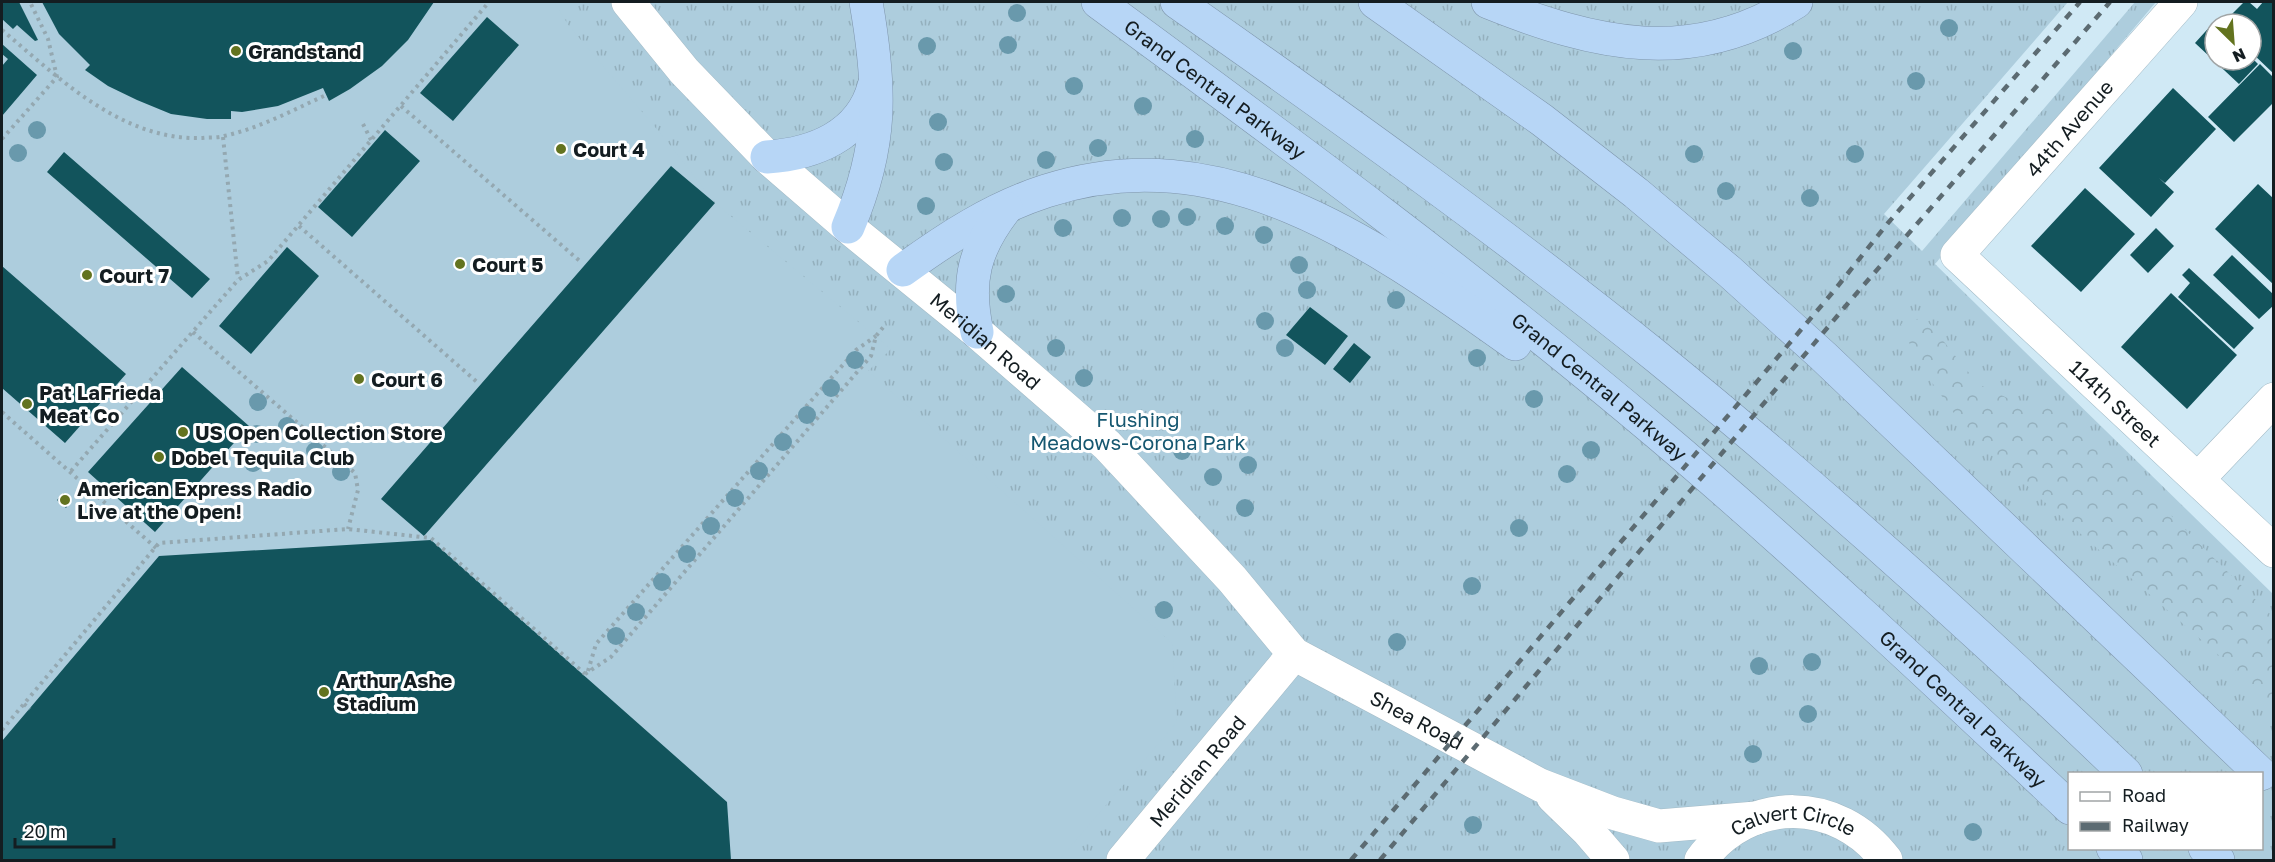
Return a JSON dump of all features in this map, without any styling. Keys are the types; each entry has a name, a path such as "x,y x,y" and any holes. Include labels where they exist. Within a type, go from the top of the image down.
{"highway":[{"path":"848,227 864,191 872,153 877,107 876,79 866,2"},
{"name":"Grand Central Parkway","path":"1098,2 1307,155 1602,387 1845,597 2068,806"},
{"path":"1177,2 1376,143 1655,356 1915,578 2124,772"},
{"path":"1375,2 1542,120 1636,193 1730,272 1823,356 2259,772"},
{"path":"1488,2 1591,36 1648,44 1710,38 1741,30 1771,17 1796,2"},
{"path":"767,157 810,151 835,138 859,118 872,95 876,79"},
{"path":"903,270 939,244 1007,206 1045,191 1088,180 1126,175 1166,175 1200,179 1237,188 1274,200 1371,246 1413,272 1731,497"},
{"path":"977,332 972,290 974,267 981,246 992,225 1007,206"},
{"path":"2114,850 2126,861"},
{"path":"2206,850 2217,861"}],"street":[{"name":"Meridian Road","path":"628,2 684,71 767,157 848,227 977,332 1107,445 1232,579 1294,654 1123,861"},
{"name":"44th Avenue","path":"1957,255 2181,2"},
{"name":"114th Street","path":"1957,255 2274,551"},
{"path":"2198,479 2274,399"},
{"name":"Shea Road","path":"1294,654 1540,785 1613,813 1659,826 1756,818"},
{"name":"Shea Road","path":"1540,785 1588,831 1613,861"},
{"name":"Calvert Circle","path":"1701,861 1724,835 1756,818 1790,812 1818,814 1843,822 1861,833 1876,847 1886,861"}],"path":[{"path":"30,2 48,39 57,77"},
{"path":"71,471 238,280 268,261 489,2"},
{"path":"2,30 57,77 106,112 144,129 180,138 223,137 276,118 326,95"},
{"path":"2,139 57,77"},
{"path":"401,106 582,263"},
{"path":"363,124 371,140"},
{"path":"223,137 238,280"},
{"path":"298,226 477,382"},
{"path":"586,673 596,644 856,350 876,336 885,325"},
{"path":"193,332 355,473 358,490 348,529"},
{"path":"586,673 611,657 871,356 876,336"},
{"path":"2,412 156,548"},
{"path":"2,730 159,543 348,529 431,538 586,673"},
{"path":"24,704 30,709"}],"green space":[{"name":"Flushing Meadows-Corona Park","path":"2,2 2068,2 1884,214 1922,251 2135,2 2156,2 1935,264 2273,594 2273,860 2,860"},
{"path":"2,2 554,2 569,26 666,140 715,203 891,349 868,371 1172,643 1177,722 1059,860 2,860"},
{"path":"1924,317 1978,384 2022,405 2048,402 2065,410 2273,617 2273,703 2040,498 1956,416 1918,363 1901,324"}],"building":[{"path":"2,2 19,2 38,40 35,41 17,25 13,29 2,19"},
{"name":"Grandstand","path":"42,2 434,2 408,40 382,66 329,101 323,88 278,106 242,112 231,111 231,119 207,119 171,114 108,86 85,70 90,65 59,34"},
{"path":"2244,2 2249,2 2257,9 2263,2 2274,2 2274,74 2263,63 2263,12 2234,12"},
{"path":"487,17 519,45 453,121 420,93"},
{"path":"2203,34 2203,50 2195,43"},
{"path":"2,44 37,75 2,116 2,66 8,59 2,54"},
{"path":"2263,67 2274,78 2274,102 2234,142 2208,117 2252,72 2263,72"},
{"path":"2226,72 2250,72 2239,84"},
{"path":"2173,88 2216,129 2165,183 2159,178 2174,192 2151,217 2099,168"},
{"path":"385,130 420,161 352,237 318,207"},
{"path":"64,152 210,279 192,298 47,172"},
{"path":"671,166 715,203 424,536 381,499"},
{"path":"2258,184 2274,199 2274,285 2215,229"},
{"path":"2085,188 2135,234 2081,292 2031,246"},
{"path":"2156,228 2174,246 2148,273 2130,255"},
{"path":"287,247 319,276 251,354 219,326"},
{"path":"2232,255 2274,295 2274,305 2259,319 2213,275"},
{"path":"2,266 126,374 65,443 2,388"},
{"path":"2189,268 2254,328 2234,349 2178,297 2190,283 2182,275"},
{"path":"2171,293 2237,355 2187,409 2121,347"},
{"path":"1310,307 1348,336 1325,365 1286,335"},
{"path":"1354,343 1371,357 1350,383 1333,369"},
{"path":"182,367 249,426 155,532 88,472"},
{"name":"American Express Radio Live at the Open!","path":"64,493 72,500 66,508 57,500"},
{"name":"Arthur Ashe Stadium","path":"431,540 727,802 731,860 2,860 2,741 159,556"}],"railway":[{"path":"1351,860 1833,292 1888,223 2080,2"},
{"path":"1380,860 1849,302 2110,2"}],"place":[{"name":"Grandstand","path":"236,51"},
{"name":"Court 4","path":"561,149"},
{"name":"Court 5","path":"460,264"},
{"name":"Court 7","path":"87,275"},
{"name":"Court 6","path":"359,379"},
{"name":"Pat LaFrieda Meat Co","path":"27,404"},
{"name":"US Open Collection Store","path":"183,432"},
{"name":"Dobel Tequila Club","path":"159,457"},
{"name":"American Express Radio Live at the Open!","path":"65,500"},
{"name":"Arthur Ashe Stadium","path":"324,692"}]}
